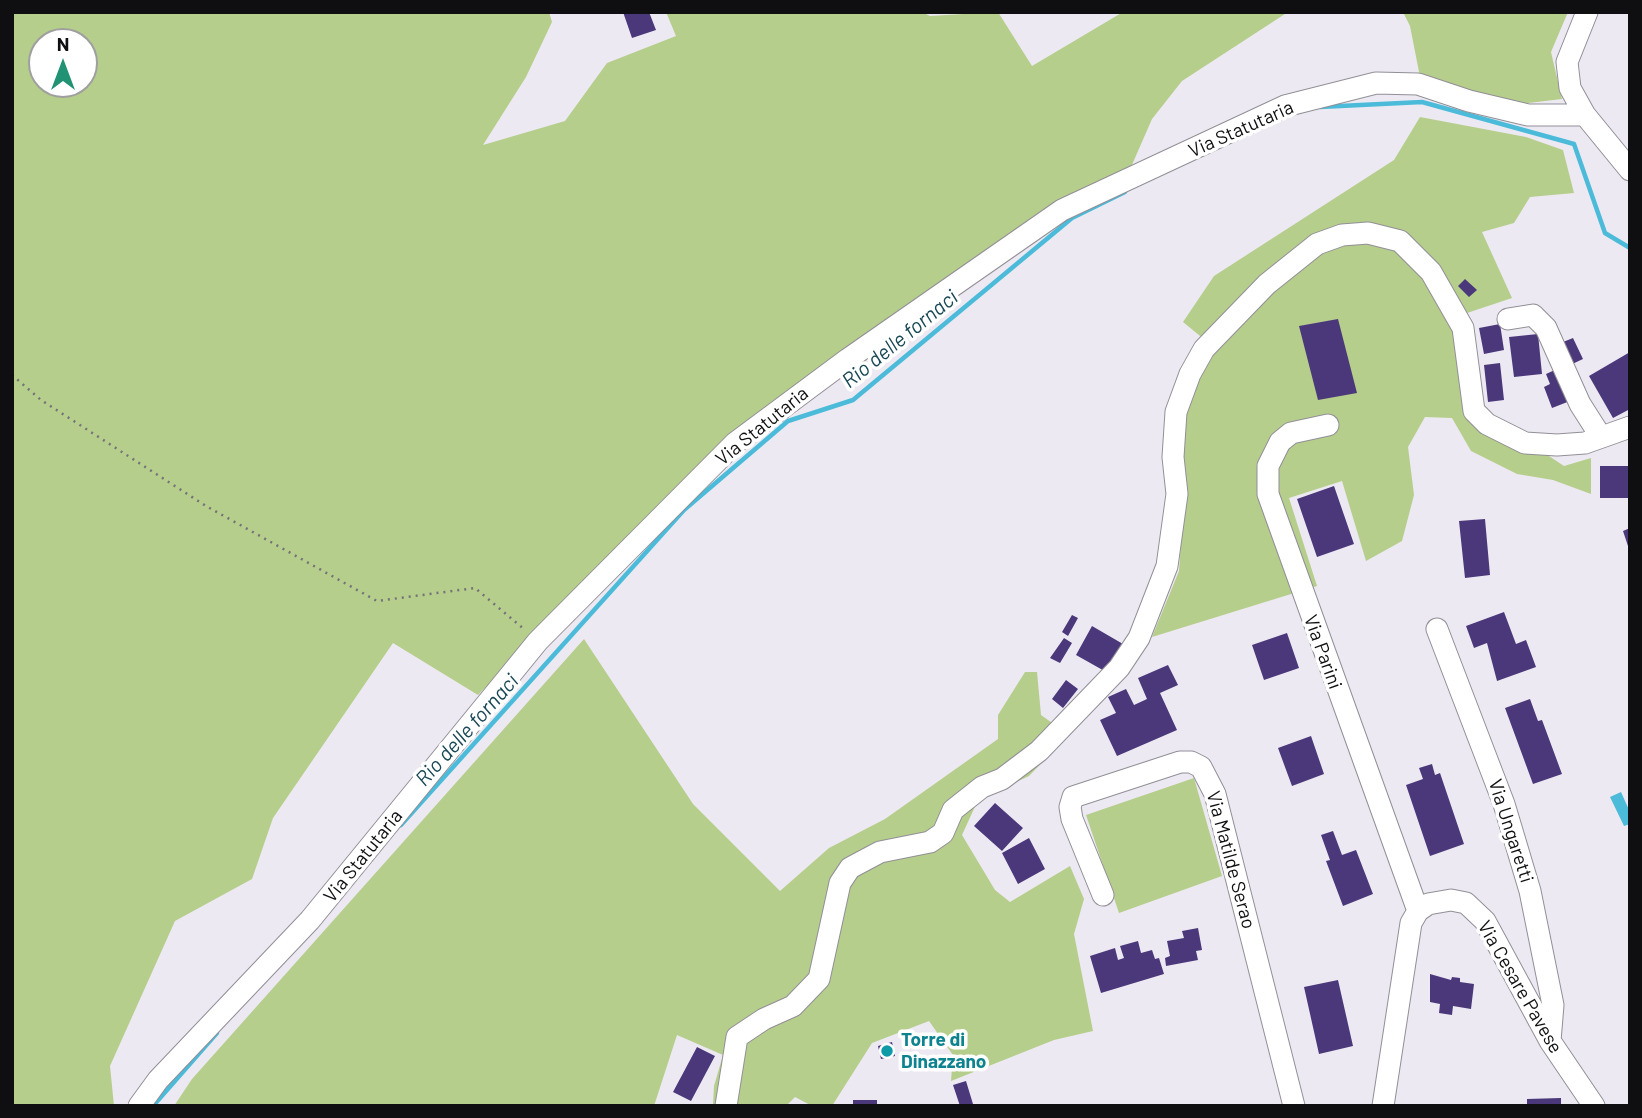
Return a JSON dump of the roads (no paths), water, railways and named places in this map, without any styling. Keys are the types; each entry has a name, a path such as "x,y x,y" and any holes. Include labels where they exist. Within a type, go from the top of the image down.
{"street":[{"path":"1587,12 1567,62 1570,88 1585,115 1630,170"},
{"name":"Via Statutaria","path":"139,1106 158,1080 310,920 538,641 735,443 848,359 1062,210 1285,106 1376,83 1418,84 1469,101 1528,115 1585,115"},
{"path":"726,1106 737,1037 764,1019 793,1006 819,979 840,883 850,868 880,852 930,842 943,833 953,810 982,787 1002,779 1039,751 1110,679 1132,648 1167,566 1177,494 1173,457 1176,412 1190,374 1204,349 1267,284 1308,251 1342,235 1368,233 1400,241 1431,272 1463,328 1474,411 1487,424 1525,443 1557,446 1585,443 1630,427"},
{"path":"1508,319 1533,315 1546,328 1580,404 1601,437"},
{"name":"Via Parini","path":"1328,425 1291,433 1280,442 1268,466 1268,494 1418,911"},
{"name":"Via Ungaretti","path":"1437,629 1504,804 1531,891 1553,1005 1550,1041"},
{"name":"Via Matilde Serao","path":"1103,895 1072,818 1070,807 1073,797 1180,762 1191,762 1201,768 1215,794 1294,1106"},
{"name":"Via Cesare Pavese","path":"1418,911 1438,901 1451,900 1466,904 1477,911 1550,1041 1594,1106"},
{"path":"1383,1106 1403,960 1411,923 1418,911"}],"water":[{"path":"1621,792 1630,812 1630,824 1624,826 1610,797"}],"waterway":[{"name":"Rio delle fornaci","path":"1320,107 1422,102 1574,144 1605,233 1630,248"},
{"name":"Rio delle fornaci","path":"401,825 684,510 788,421 853,400 1072,218 1125,192"},
{"name":"Rio delle fornaci","path":"153,1106 217,1033"}],"place":[{"name":"Torre di Dinazzano","path":"887,1051"}]}
